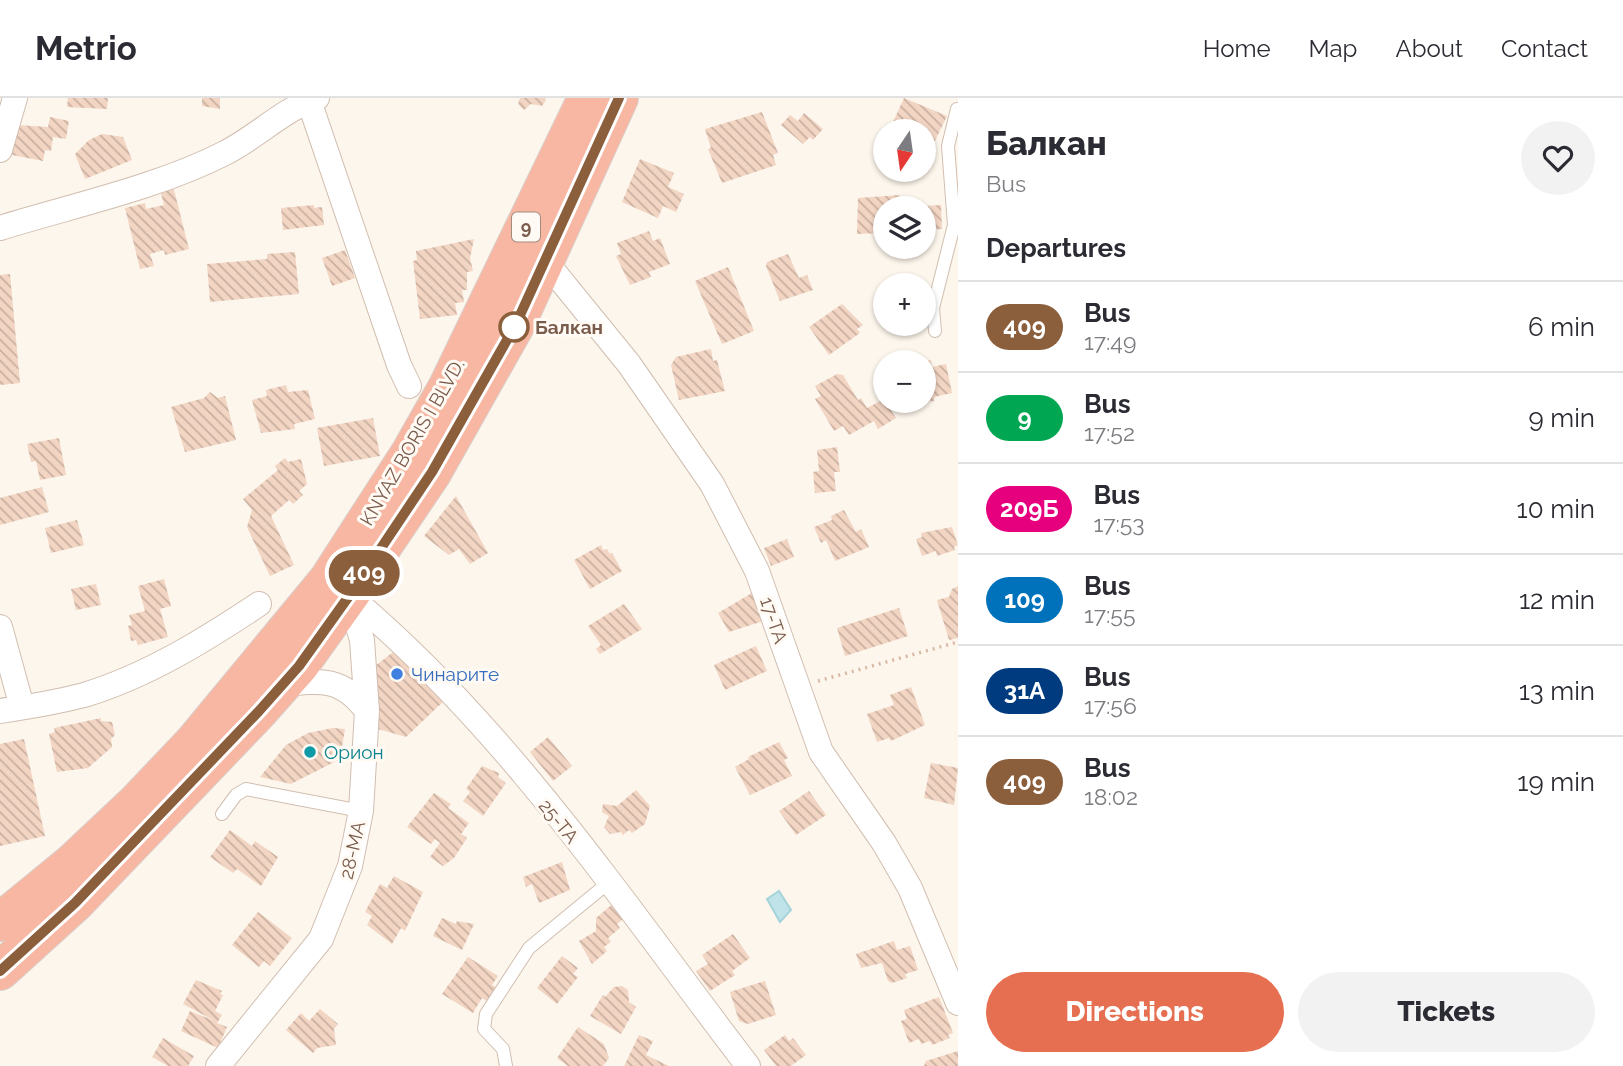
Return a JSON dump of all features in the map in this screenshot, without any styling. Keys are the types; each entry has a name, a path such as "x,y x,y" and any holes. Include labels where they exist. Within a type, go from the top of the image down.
{"highway":[{"name":"KNYAZ BORIS I BLVD.","path":"0,922 71,863 146,792 194,741 328,580 410,453 448,386 587,98"},
{"name":"KNYAZ BORIS I BLVD.","path":"0,971 75,903 282,685 349,596 460,425 546,262 619,98"}],"street":[{"path":"0,150 15,98"},
{"path":"0,228 155,180 224,154 313,99 399,365 409,386"},
{"name":"17-ТА","path":"546,262 629,364 712,484 757,571 821,752 884,843 910,888 958,1003"},
{"name":"28-МА","path":"218,1066 321,939 350,866 361,811 367,711 362,640 349,596"},
{"name":"25-ТА","path":"349,596 474,715 608,883 748,1066"},
{"path":"0,626 11,709 85,694 151,667 202,642 259,604"},
{"path":"282,685 316,680 334,684 353,693 367,711"}],"lane":[{"path":"936,296 954,225 948,146 957,109"},
{"path":"222,814 240,790 246,789 361,811"},
{"path":"506,1066 503,1049 484,1028 486,1014 529,948 608,883"}],"path":[{"path":"796,687 958,642"}],"water":[{"path":"779,891 791,910 780,922 767,899"}],"building":[{"path":"68,98 108,98 107,109 67,107"},
{"path":"202,98 220,98 220,109 202,106"},
{"path":"520,98 546,100 542,106 531,104 524,110 518,104"},
{"path":"904,98 947,116 936,139 936,119 894,119"},
{"path":"762,112 778,153 773,155 776,165 722,183 708,149 711,148 705,129"},
{"path":"804,113 823,129 813,140 810,137 803,144 781,125 790,115 798,121"},
{"path":"50,117 69,121 66,139 53,137 51,151 45,150 43,161 12,155 18,125 48,127"},
{"path":"102,134 123,137 132,160 85,179 75,154 89,140"},
{"path":"640,159 674,173 668,187 684,194 676,212 663,206 658,218 622,202"},
{"path":"172,182 189,249 165,255 164,250 150,254 154,266 140,269 125,208 145,203 146,209 164,205 159,185"},
{"path":"873,197 873,233 857,234 858,198"},
{"path":"314,205 314,208 322,207 324,225 283,230 281,208"},
{"path":"936,205 941,205 942,229 936,229"},
{"path":"649,231 653,241 660,238 670,264 649,272 651,277 630,285 616,256 621,254 617,243"},
{"path":"474,239 470,258 473,271 467,272 467,290 462,290 464,302 455,303 457,315 420,319 413,261 417,260 416,251"},
{"path":"345,250 355,278 332,286 322,258"},
{"path":"295,252 299,294 210,302 207,264 267,259 267,254"},
{"path":"788,254 799,278 807,275 813,290 780,301 766,266 767,262"},
{"path":"728,267 754,331 722,344 695,281"},
{"path":"10,274 20,383 0,385 0,275"},
{"path":"842,304 863,325 857,329 860,333 829,355 809,327"},
{"path":"711,349 713,361 717,360 725,391 679,400 671,365 676,357"},
{"path":"946,364 952,393 936,397 936,366"},
{"path":"837,374 843,375 858,400 861,398 867,408 873,405 873,413 893,413 896,418 878,429 874,421 849,435 843,426 834,431 815,399 821,396 815,386"},
{"path":"286,385 288,392 308,390 315,419 294,424 295,429 261,433 252,400 267,396 266,390"},
{"path":"210,392 218,398 225,396 236,440 185,452 171,407 204,398"},
{"path":"373,418 380,456 324,466 317,428"},
{"path":"59,438 66,475 40,480 36,461 31,462 27,444"},
{"path":"837,447 840,472 834,472 836,491 815,493 813,472 819,471 817,450"},
{"path":"285,458 288,462 301,459 307,484 299,491 303,495 293,504 289,500 271,516 294,565 270,576 247,527 252,510 243,499 278,470 275,466"},
{"path":"42,487 49,512 0,525 0,498"},
{"path":"456,496 488,553 470,564 459,549 449,555 424,536"},
{"path":"844,510 856,532 861,529 869,547 835,561 826,540 821,543 814,527 832,520 831,516"},
{"path":"77,520 84,545 51,553 45,528"},
{"path":"952,527 958,545 954,547 955,550 937,556 936,551 922,556 916,539 922,537 921,533"},
{"path":"787,539 794,557 771,566 764,548"},
{"path":"601,545 603,550 607,549 612,553 622,571 590,589 574,560"},
{"path":"164,579 171,606 160,609 168,637 138,645 136,640 131,641 128,626 132,625 129,615 145,611 138,586"},
{"path":"96,584 101,605 76,610 71,589"},
{"path":"958,586 958,638 949,640 937,600 949,597 952,589"},
{"path":"757,590 766,620 729,632 718,613"},
{"path":"624,604 642,629 600,654 596,649 601,645 588,626"},
{"path":"899,608 908,636 845,656 837,628"},
{"path":"756,646 767,671 725,690 714,665"},
{"path":"393,652 398,653 445,700 406,737 378,729 375,666"},
{"path":"911,687 925,725 891,741 889,738 877,742 867,714 894,705 890,695"},
{"path":"101,718 101,721 112,722 115,735 111,739 112,747 88,768 57,772 49,734 55,732 54,728"},
{"name":"Орион","path":"333,728 345,729 340,759 291,784 260,777 286,745 308,733"},
{"path":"548,737 572,766 553,781 530,752"},
{"path":"24,739 45,836 0,846 0,744"},
{"path":"779,742 788,758 784,760 792,776 750,795 735,767 749,759 748,757"},
{"path":"931,763 958,768 954,805 924,798"},
{"path":"482,766 499,773 498,777 506,783 483,816 463,801 470,792 466,789"},
{"path":"636,790 650,806 645,824 632,833 629,830 623,835 621,832 610,834 604,827 609,816 602,812 603,804 617,806"},
{"path":"809,791 826,815 796,835 779,811"},
{"path":"434,793 451,804 448,808 469,823 461,834 467,838 454,858 443,866 430,857 440,843 435,839 431,844 407,827"},
{"path":"230,830 252,846 255,841 278,857 261,886 237,869 233,873 210,857"},
{"path":"562,862 570,890 539,903 532,884 526,887 523,877"},
{"path":"394,876 423,892 405,931 401,928 392,944 367,925 372,916 365,912 380,884 387,888"},
{"path":"616,901 627,916 617,924 620,928 608,938 611,942 604,947 607,951 592,964 579,941 596,931 596,918"},
{"path":"258,912 292,938 270,966 264,961 259,967 232,945"},
{"path":"442,918 456,924 457,921 474,924 462,950 433,936"},
{"path":"733,934 750,958 732,971 735,975 710,991 696,971 708,964 702,955"},
{"path":"894,941 897,950 910,946 918,970 905,974 907,978 892,983 888,981 882,963 861,968 856,954"},
{"path":"562,956 578,968 573,974 578,977 557,1004 537,988"},
{"path":"468,957 498,976 492,985 497,988 488,1002 482,998 473,1013 442,994"},
{"path":"196,980 222,991 220,994 223,995 215,1011 222,1015 217,1023 227,1027 218,1048 181,1031 190,1011 215,1021 183,1004"},
{"path":"765,981 776,1015 748,1024 739,1021 730,992"},
{"path":"622,986 628,990 629,1002 636,1007 621,1034 590,1016 603,995 605,997 614,987"},
{"path":"939,997 953,1033 948,1035 950,1038 932,1045 930,1041 921,1044 919,1039 909,1043 901,1021 907,1019 904,1010"},
{"path":"320,1009 338,1024 334,1029 336,1045 317,1048 313,1053 286,1030 301,1013 309,1021"},
{"path":"578,1027 604,1044 609,1058 603,1066 568,1066 557,1058"},
{"path":"639,1035 653,1041 646,1055 669,1066 624,1066"},
{"path":"785,1035 789,1041 793,1038 806,1055 791,1066 776,1066 764,1050"},
{"path":"163,1038 194,1056 188,1066 168,1066 152,1057"},
{"path":"958,1051 958,1066 924,1066 926,1061"}],"bus line":[{"name":"409","path":"0,971 75,903 259,711 299,666 349,596 432,472 516,324 619,98"}],"place":[{"name":"Балкан","path":"514,327"},
{"name":"Чинарите","path":"397,674"},
{"name":"Орион","path":"310,752"}]}
